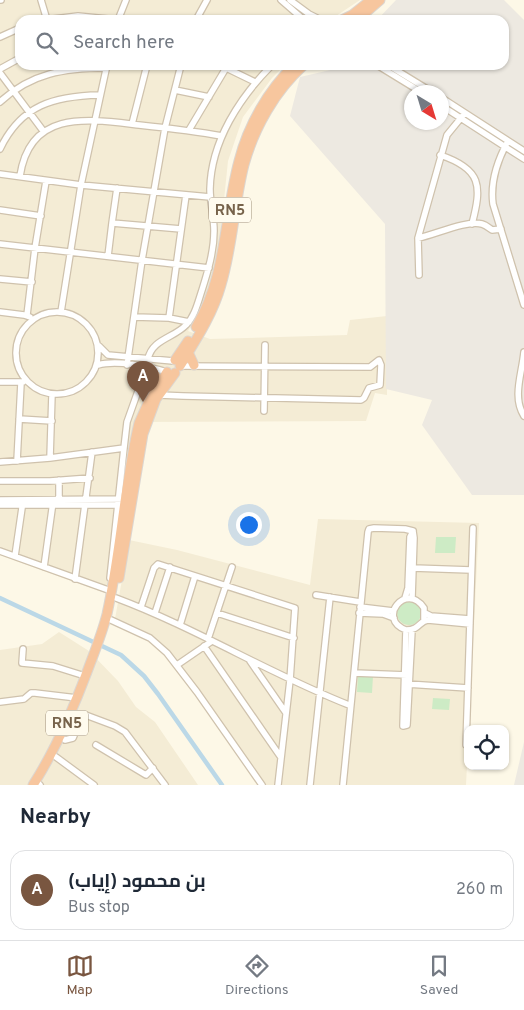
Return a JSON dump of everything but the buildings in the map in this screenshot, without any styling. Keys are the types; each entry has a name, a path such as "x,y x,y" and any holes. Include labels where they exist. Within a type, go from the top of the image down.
{"highway":[{"path":"352,15 370,0"},
{"path":"363,15 380,0"},
{"name":"RN5","path":"102,639 111,620 112,593 122,502 139,423 198,324 214,286 222,257 238,161 251,128 271,92 290,70"},
{"name":"RN5","path":"174,366 188,352 208,319 218,295 230,250 242,173 252,142 274,101 288,81 299,70"},
{"path":"188,352 194,364"},
{"path":"148,363 157,378 158,391"},
{"name":"RN5","path":"39,785 65,740 102,639 134,495 140,448 146,423 158,391"},
{"name":"RN5","path":"33,785 52,753 85,676 96,657"}],"street":[{"path":"41,0 45,15"},
{"path":"120,15 126,0"},
{"path":"201,15 207,0"},
{"path":"281,0 298,15"},
{"path":"290,0 310,15"},
{"path":"0,37 15,30"},
{"path":"0,69 15,61"},
{"path":"0,102 13,90 55,70"},
{"path":"61,312 81,185 106,70"},
{"path":"132,124 146,70"},
{"path":"127,365 142,260 165,128 180,70"},
{"path":"189,130 225,70"},
{"path":"230,70 256,82"},
{"path":"148,363 150,351 157,343 189,322 195,310 210,268 214,230 210,198 213,164 222,136 242,102 267,70"},
{"path":"385,70 410,85"},
{"path":"396,70 421,85"},
{"path":"0,73 44,132"},
{"path":"175,90 209,97"},
{"path":"0,149 8,134 29,112 64,97 100,95"},
{"path":"449,104 524,159"},
{"path":"449,109 463,116"},
{"path":"419,275 418,238 440,155 449,131 463,116"},
{"path":"20,176 26,152 34,140 54,126 69,121 94,120 189,130 222,136"},
{"path":"506,144 524,151"},
{"path":"506,144 495,169 492,190 493,204 524,305"},
{"path":"440,155 464,165 474,178 479,196 472,224"},
{"path":"0,174 81,185 210,198"},
{"path":"27,315 46,181"},
{"path":"108,256 117,188"},
{"path":"169,318 186,195"},
{"path":"0,210 41,216"},
{"path":"112,223 181,229"},
{"path":"418,238 472,224 484,225 492,230 501,229"},
{"path":"0,244 210,268"},
{"path":"0,278 32,282"},
{"path":"0,312 27,315 33,320"},
{"path":"17,461 23,382 16,361 16,350 20,336 33,320 51,312 61,312 84,322 91,329 99,346 107,354 128,357 148,363 174,366 194,364 370,367 379,360 382,365 380,385 369,388 363,399 264,398 158,391"},
{"path":"134,317 169,318 189,322"},
{"path":"264,411 266,345"},
{"path":"0,382 23,382 52,394 68,393 78,389 87,382 98,366 99,346"},
{"path":"524,352 518,398 520,410 524,416"},
{"path":"98,366 107,364 139,366 148,363 174,366"},
{"path":"0,500 23,502 122,502 127,422 142,382 143,374 139,366"},
{"path":"50,458 52,394"},
{"path":"19,419 52,421"},
{"path":"0,462 50,458 124,448"},
{"path":"75,579 92,452"},
{"path":"0,481 90,478"},
{"path":"44,567 59,480"},
{"path":"0,505 23,502"},
{"path":"14,556 23,502"},
{"path":"343,785 369,530 374,528 399,528 409,529 413,532 413,568 409,598"},
{"path":"467,725 473,528"},
{"path":"409,598 410,537 413,532"},
{"path":"0,551 112,593 290,680 350,705"},
{"path":"140,607 155,566 160,564 294,607 296,612 294,638 278,785"},
{"path":"155,613 170,567"},
{"path":"178,665 210,640 232,567"},
{"path":"413,568 471,570"},
{"path":"180,625 195,576"},
{"path":"316,595 330,597 394,618"},
{"path":"310,785 330,597"},
{"path":"409,598 421,603 425,613 424,620 419,626 409,630 398,625 393,611 398,603 409,598"},
{"path":"360,607 393,611"},
{"path":"217,613 294,638"},
{"path":"425,613 431,616 470,621"},
{"path":"111,620 153,641 178,665 262,785"},
{"path":"424,620 470,621"},
{"path":"407,684 403,726 407,725 409,630"},
{"path":"204,646 280,756"},
{"path":"23,649 22,663 53,666 85,676"},
{"path":"248,659 286,713"},
{"path":"354,673 407,675"},
{"path":"407,684 468,688"},
{"path":"0,702 24,699 31,693 77,698"},
{"path":"65,740 73,738 83,714 115,726 125,732 165,785"},
{"path":"96,745 146,775 153,768"},
{"path":"56,757 94,785"}],"shaded area":[{"path":"0,0 360,0 338,15 15,15 15,70 280,70 243,117 228,161 220,239 213,272 201,309 188,331 210,339 347,335 350,320 387,316 387,395 375,393 366,421 136,422 108,594 0,555"},
{"path":"396,0 504,0 524,20 524,495 472,495 422,425 432,400 386,389 385,224 290,116 300,77 330,70 509,70 509,15 382,15"},
{"path":"318,519 479,523 469,725 464,725 466,785 264,785 198,690 164,651 115,619 129,540 177,550 310,585"},
{"path":"59,632 89,651 118,681 136,707 155,722 198,785 0,785 0,650 42,644"},
{"path":"524,742 524,785 514,785"}],"green space":[{"path":"436,537 456,537 455,553 435,553"},
{"path":"409,601 418,604 421,613 418,622 409,625 400,622 397,613 400,604"},
{"path":"358,675 373,676 372,693 357,692"},
{"path":"433,698 450,699 449,710 432,709"}],"waterway":[{"path":"0,598 121,655 144,676 158,694 222,785"}],"place":[{"name":"بن محمود (إياب)","path":"143,402"}]}
